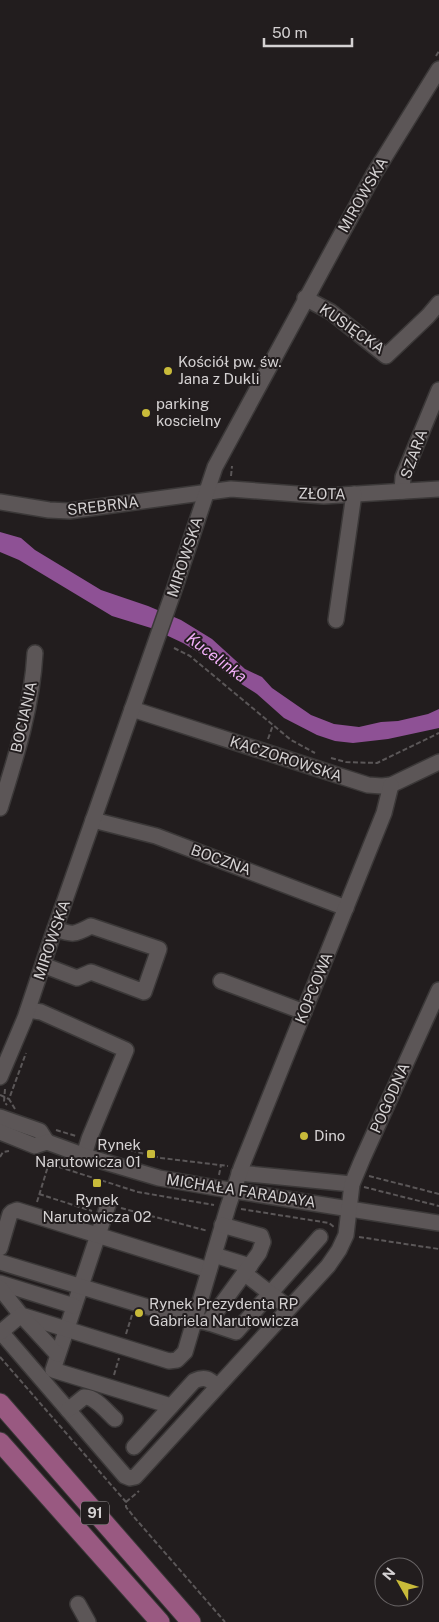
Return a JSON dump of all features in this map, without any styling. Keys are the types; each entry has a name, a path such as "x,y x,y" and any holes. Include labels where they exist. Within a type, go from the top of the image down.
{"main road":[{"name":"91","path":"0,1404 190,1622"},
{"name":"91","path":"0,1442 160,1622"}],"street":[{"name":"MIROWSKA","path":"0,1077 28,1010 174,590 206,491 221,454 374,174 439,69"},
{"name":"KUSIĘCKA","path":"305,298 331,312 386,356 439,303"},
{"name":"SZARA","path":"402,491 403,477 439,390"},
{"name":"ZŁOTA","path":"206,491 231,489 324,496 439,488"},
{"name":"SREBRNA","path":"0,502 49,510 69,511 206,491"},
{"path":"336,620 354,494"},
{"name":"BOCIANIA","path":"0,808 27,713 34,674 35,653"},
{"name":"KACZOROWSKA","path":"132,709 368,786 391,785 439,762"},
{"name":"KOPCOWA","path":"21,1314 169,1361 176,1360 185,1352 201,1322 205,1285 239,1174 384,813 391,785"},
{"name":"BOCZNA","path":"93,820 156,836 346,908"},
{"path":"43,965 77,978 91,972 144,992 159,949 90,926 76,934 55,930"},
{"path":"221,982 304,1012"},
{"name":"POGODNA","path":"349,1208 352,1184 371,1151 436,1005 439,990"},
{"path":"28,1010 41,1012 126,1050 84,1155"},
{"name":"MICHAŁA FARADAYA","path":"0,1117 40,1131 48,1142 159,1178 439,1223"},
{"name":"MICHAŁA FARADAYA","path":"0,1132 35,1146 48,1142"},
{"path":"239,1174 352,1184"},
{"path":"21,1314 0,1331 48,1374 68,1410 125,1476 135,1477 328,1266 346,1235 349,1208"},
{"path":"0,1248 12,1212 17,1210 210,1270"},
{"path":"48,1374 58,1354 106,1210"},
{"path":"201,1322 230,1293 259,1253 263,1239 261,1236 221,1229"},
{"path":"0,1262 236,1332 320,1237"},
{"path":"214,1255 247,1270 270,1293 289,1308"},
{"path":"0,1283 74,1306"},
{"path":"205,1285 230,1293"},
{"path":"0,1288 58,1354"},
{"path":"48,1374 171,1406"},
{"path":"134,1447 194,1381 206,1378 217,1386"},
{"path":"68,1410 84,1397 87,1397 93,1399 115,1419"},
{"path":"78,1604 88,1622"}],"path":[{"path":"231,489 231,467 235,459"},
{"path":"174,648 190,656 291,740 318,755"},
{"path":"328,757 346,762 377,763 439,733"},
{"path":"0,1095 9,1099"},
{"path":"113,1146 161,1158"},
{"path":"33,1215 49,1163"},
{"path":"54,1165 138,1192 329,1223 336,1232 346,1235 439,1249"},
{"path":"352,1184 439,1206"},
{"path":"39,1194 106,1210 221,1229"},
{"path":"0,1357 126,1502 126,1506 134,1517 225,1622"},
{"path":"126,1502 130,1499"}],"water":[{"name":"Kucelinka","path":"0,532 21,538 35,550 101,590 148,606 181,620 212,639 245,669 262,677 272,688 311,715 334,724 359,727 381,722 398,721 428,714 439,709 439,728 388,739 353,743 335,741 317,735 284,718 257,694 235,680 206,657 183,643 151,628 112,616 19,560 0,552"}],"place":[{"name":"Kościół pw. św. Jana z Dukli","path":"168,371"},
{"name":"parking koscielny","path":"146,413"},
{"name":"Dino","path":"304,1136"},
{"name":"Rynek Narutowicza 01","path":"151,1154"},
{"name":"Rynek Narutowicza 02","path":"97,1183"},
{"name":"Rynek Prezydenta RP Gabriela Narutowicza","path":"139,1313"}]}
